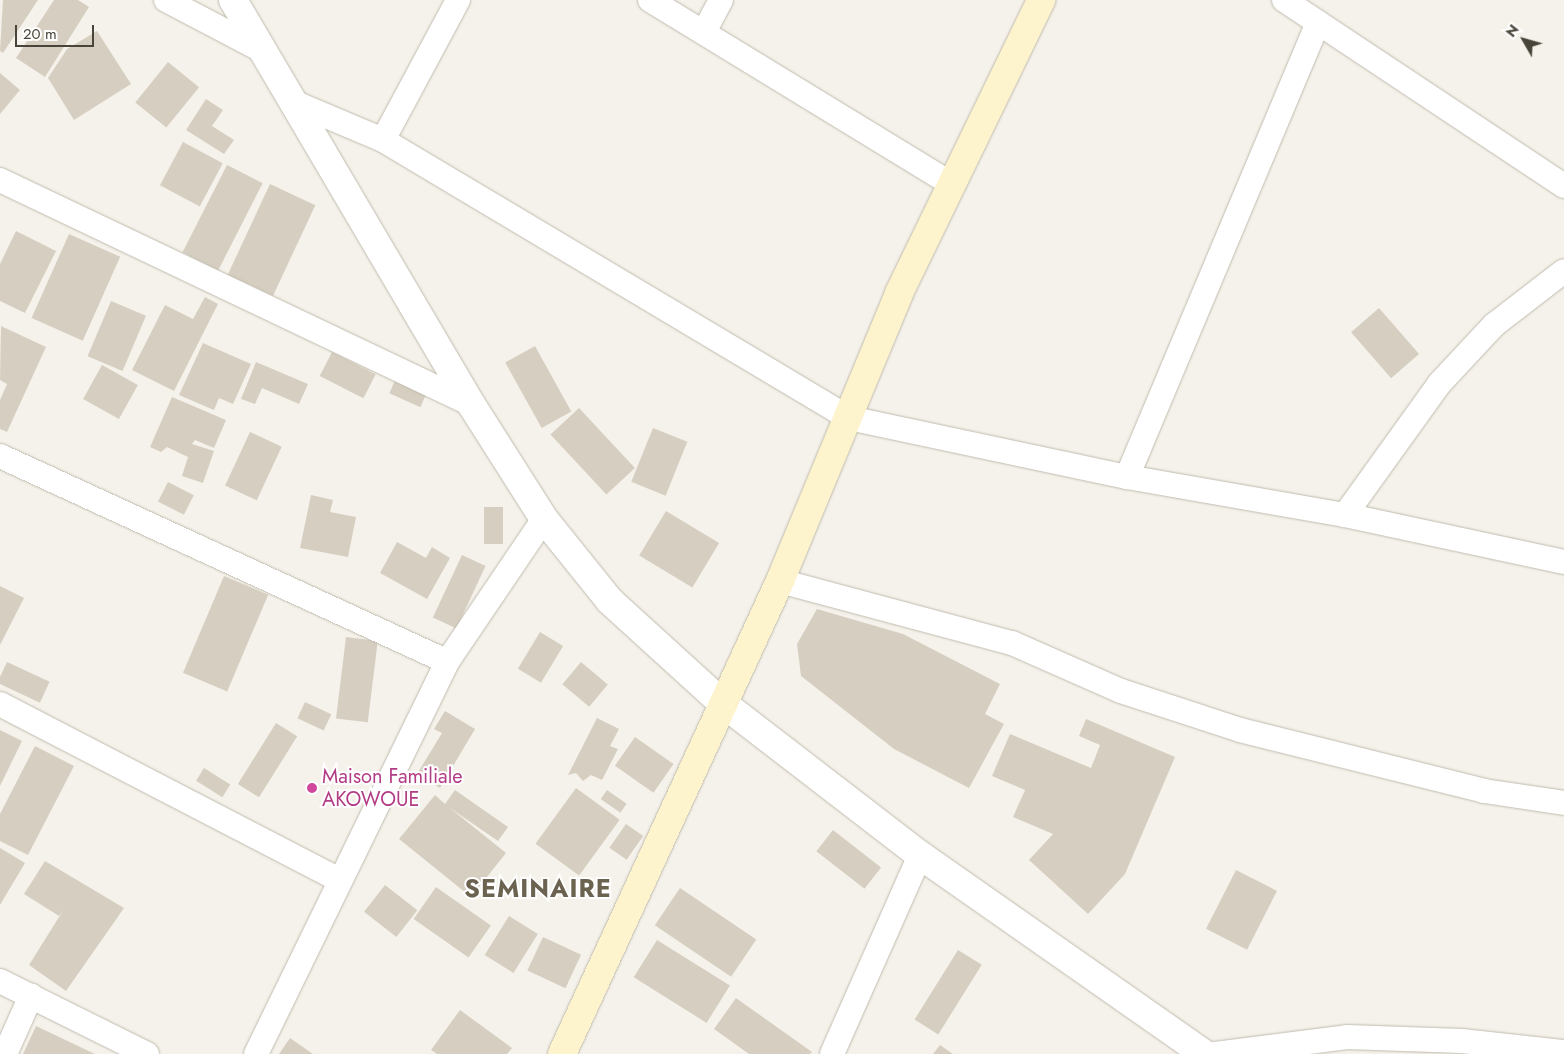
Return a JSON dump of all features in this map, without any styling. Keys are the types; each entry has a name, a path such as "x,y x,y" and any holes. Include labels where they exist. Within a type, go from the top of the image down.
{"main road":[{"path":"562,1054 722,702 780,581 849,418 899,293 1041,0"}],"street":[{"path":"166,0 263,51"},
{"path":"233,0 471,404 544,519 610,601 722,702 920,855 1204,1054"},
{"path":"383,140 458,0"},
{"path":"650,0 952,184"},
{"path":"704,32 721,0"},
{"path":"1284,0 1564,186"},
{"path":"1127,477 1318,22"},
{"path":"294,102 383,140 849,418 1127,477 1346,515 1564,562"},
{"path":"0,180 471,404"},
{"path":"1346,515 1439,384 1494,325 1564,271"},
{"path":"0,456 446,662"},
{"path":"256,1054 446,662 544,519"},
{"path":"780,581 1012,643 1121,691 1240,730 1484,790 1564,804"},
{"path":"0,704 339,880"},
{"path":"832,1054 920,855"},
{"path":"0,982 32,996 147,1054"},
{"path":"6,1054 32,996"},
{"path":"1215,1054 1347,1037 1462,1041 1564,1052"}],"building":[{"path":"3,0 38,0 3,53 0,51"},
{"path":"54,0 78,0 89,7 45,77 16,58"},
{"path":"97,31 131,84 74,120 48,78 67,49"},
{"path":"168,62 199,87 166,128 135,102"},
{"path":"0,73 20,90 0,114"},
{"path":"206,99 223,110 212,126 234,140 224,154 186,130"},
{"path":"183,142 223,163 200,206 160,185"},
{"path":"227,165 263,183 218,270 183,252"},
{"path":"270,184 315,205 273,296 228,275"},
{"path":"16,231 56,251 25,313 0,301 0,264"},
{"path":"69,234 120,257 83,341 32,318"},
{"path":"205,297 218,304 174,391 132,370 165,305 193,319"},
{"path":"111,301 146,316 123,371 88,356"},
{"path":"1379,308 1419,354 1391,378 1351,332"},
{"path":"1,326 46,347 7,432 0,429 0,400 7,384 0,380"},
{"path":"203,343 251,364 233,404 219,398 214,410 179,395"},
{"path":"535,346 571,412 542,428 505,362"},
{"path":"332,352 376,374 363,398 320,376"},
{"path":"256,362 308,384 299,404 262,388 255,404 241,399"},
{"path":"102,365 138,385 119,419 83,399"},
{"path":"397,376 428,390 420,407 389,393"},
{"path":"172,397 226,420 214,448 195,440 192,444 214,451 203,483 182,476 188,457 167,447 161,452 150,447"},
{"path":"579,408 635,468 606,495 550,435"},
{"path":"653,428 687,442 666,496 631,482"},
{"path":"250,432 282,447 257,500 225,485"},
{"path":"168,482 194,495 184,515 158,502"},
{"path":"311,495 333,500 330,512 356,517 348,557 300,548"},
{"path":"484,507 503,507 503,544 484,544"},
{"path":"666,511 719,543 692,588 639,556"},
{"path":"397,542 426,558 432,547 450,558 427,599 380,573"},
{"path":"462,555 486,566 456,629 433,618"},
{"path":"224,576 268,595 227,691 183,673"},
{"path":"0,586 24,598 0,645"},
{"path":"817,609 903,634 1000,684 985,714 1004,724 969,788 894,749 801,676 797,644"},
{"path":"540,632 563,646 541,683 518,669"},
{"path":"346,637 378,641 368,722 336,718"},
{"path":"7,662 50,682 40,703 0,684 0,677"},
{"path":"581,662 608,684 589,707 562,684"},
{"path":"305,702 331,714 324,731 297,718"},
{"path":"445,711 475,729 440,788 417,774 442,733 434,729"},
{"path":"597,718 619,729 610,746 618,749 602,780 591,775 583,781 576,773 568,775"},
{"path":"1086,719 1175,757 1125,874 1088,914 1029,860 1053,834 1013,817 1025,790 992,776 1010,734 1091,768 1100,745 1079,736"},
{"path":"276,723 297,736 259,797 238,784"},
{"path":"0,730 22,741 0,786"},
{"path":"635,737 674,764 653,793 615,766"},
{"path":"35,746 74,766 28,855 0,841 0,814"},
{"path":"204,768 230,784 222,797 196,781"},
{"path":"576,788 620,820 579,876 535,844"},
{"path":"455,790 508,827 498,841 450,808 506,853 471,897 399,839 435,795 445,804"},
{"path":"607,790 627,804 620,813 601,799"},
{"path":"626,824 643,836 627,860 609,848"},
{"path":"833,830 881,868 864,889 816,851"},
{"path":"0,848 25,863 0,905"},
{"path":"45,861 124,908 66,991 29,965 64,909 59,916 24,894"},
{"path":"1236,870 1277,891 1247,950 1206,929"},
{"path":"385,885 417,910 396,937 364,912"},
{"path":"436,887 491,925 469,957 414,919"},
{"path":"680,888 756,939 731,977 655,925"},
{"path":"509,916 538,934 513,973 485,955"},
{"path":"543,937 581,955 565,988 527,971"},
{"path":"657,940 730,986 707,1023 634,977"},
{"path":"958,950 982,965 938,1034 915,1020"},
{"path":"736,998 812,1052 810,1054 749,1054 714,1029"},
{"path":"460,1010 512,1048 507,1054 437,1054 431,1050"},
{"path":"36,1026 95,1054 23,1054"},
{"path":"290,1038 313,1054 279,1054"},
{"path":"940,1045 953,1054 933,1054"}],"place":[{"name":"Maison Familiale AKOWOUE","path":"312,788"}],"district":[{"name":"SEMINAIRE","path":"538,888"}]}
